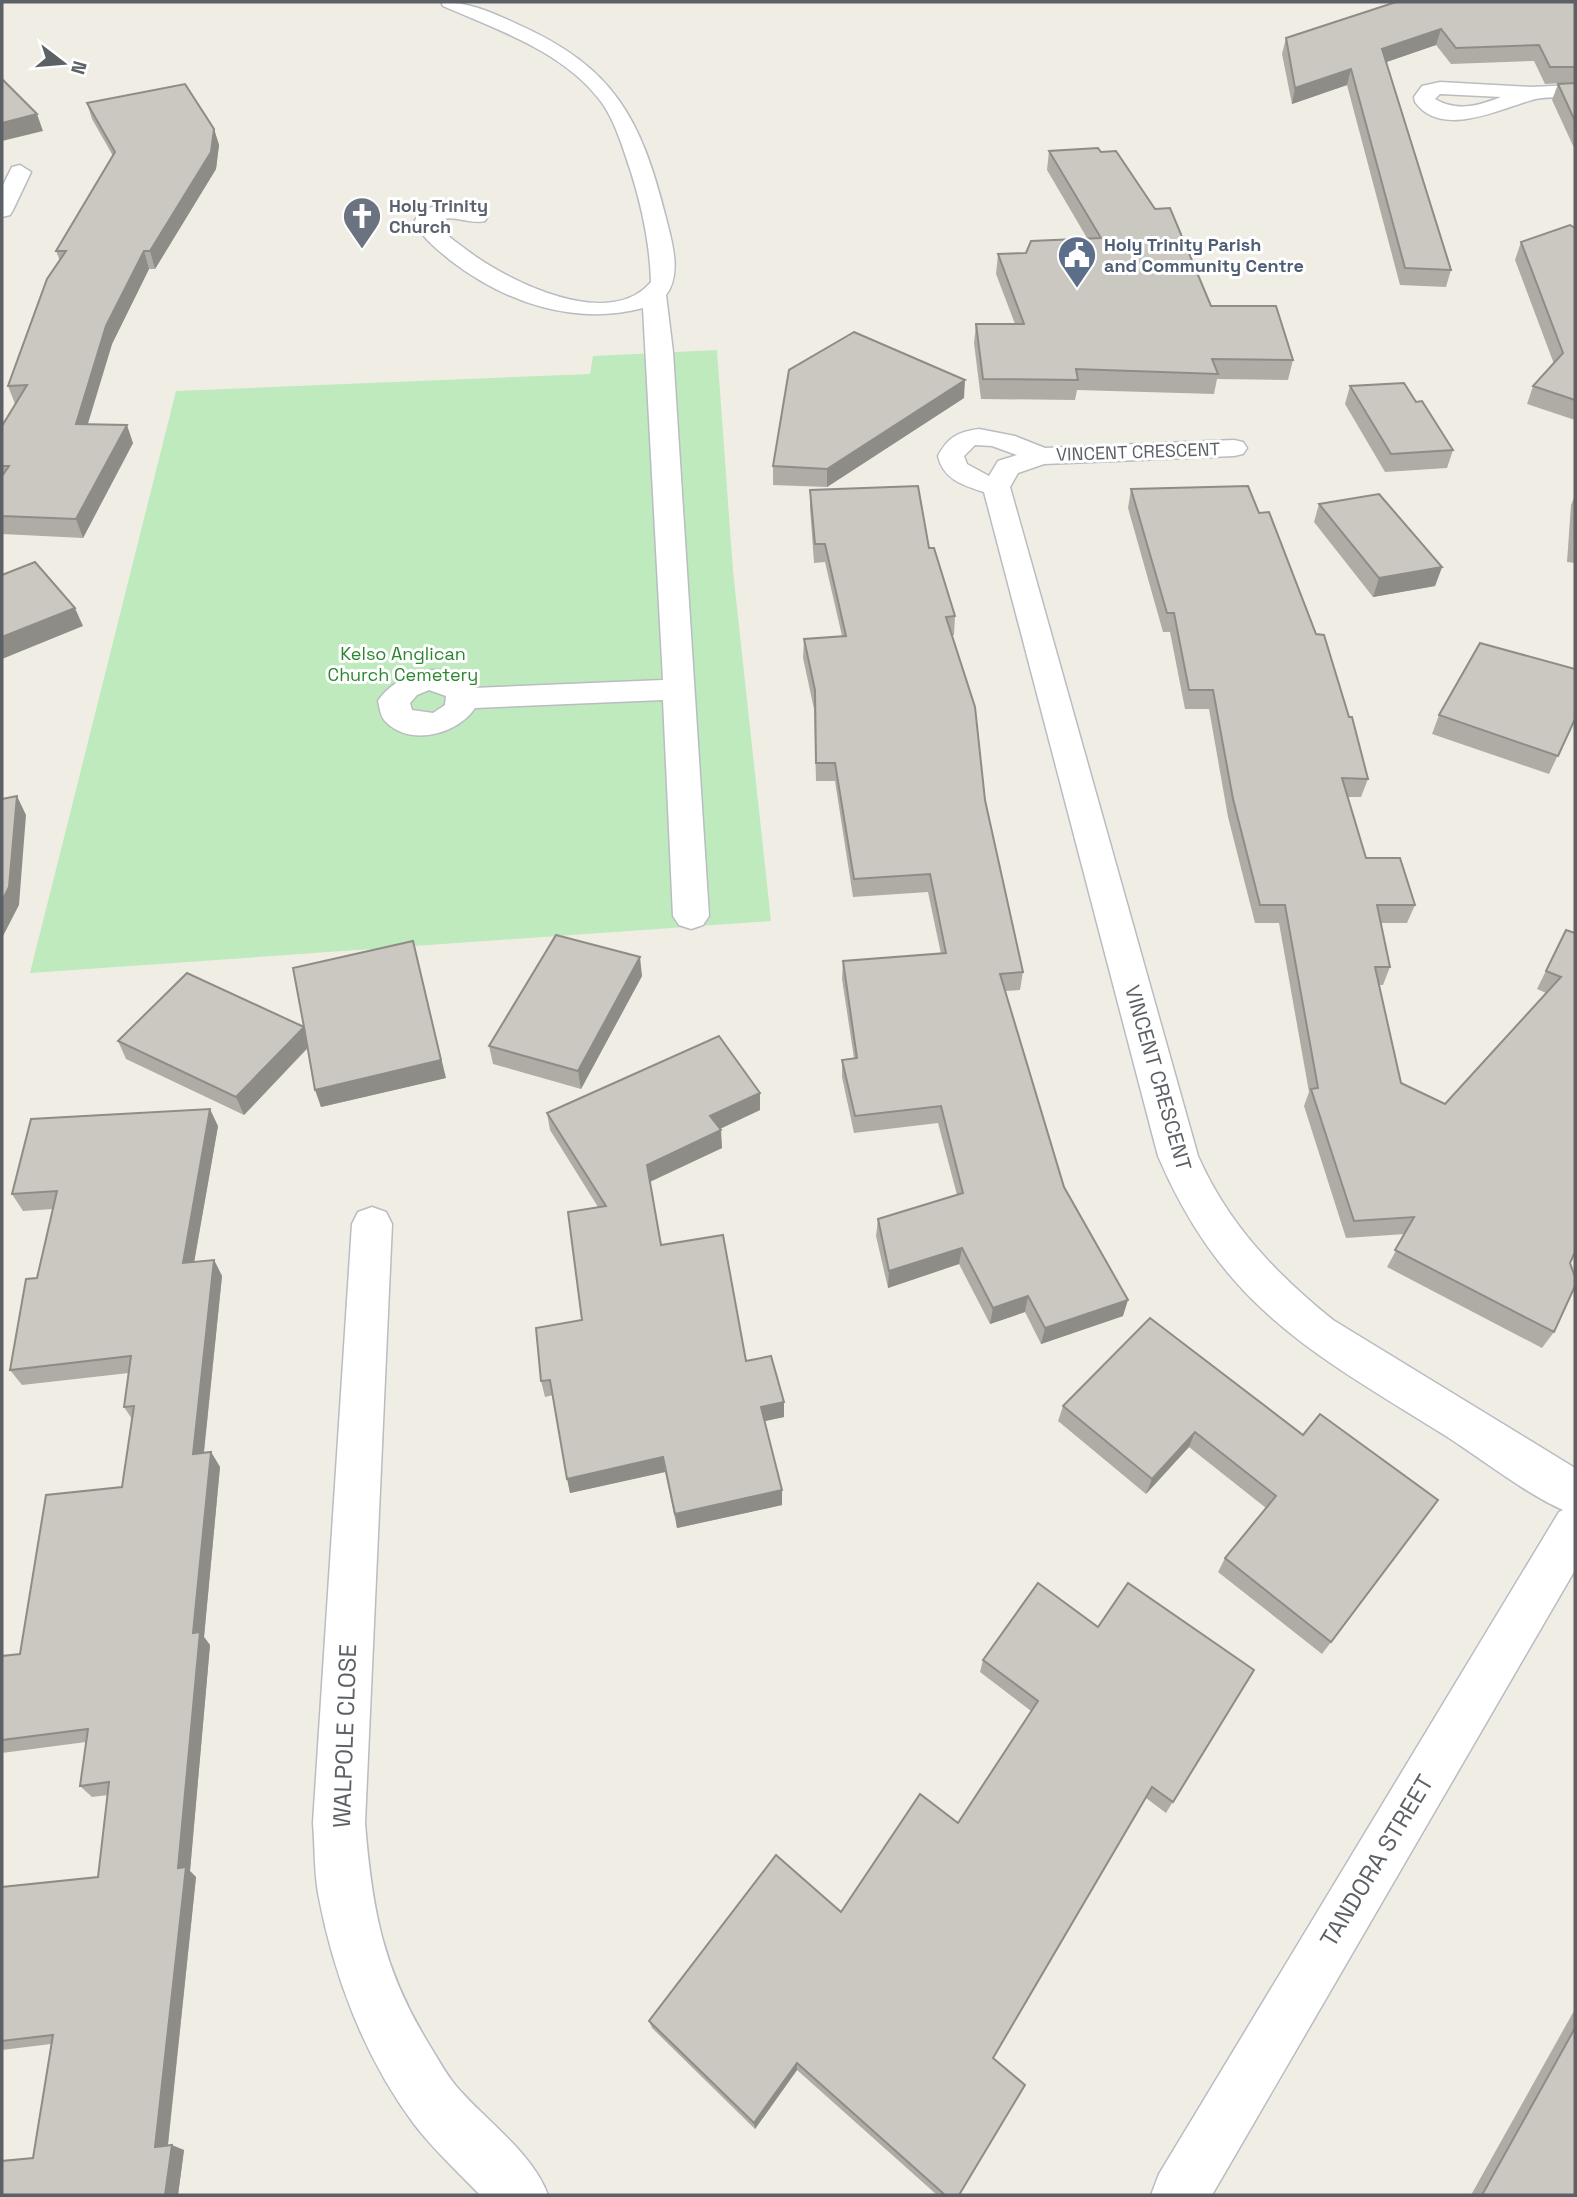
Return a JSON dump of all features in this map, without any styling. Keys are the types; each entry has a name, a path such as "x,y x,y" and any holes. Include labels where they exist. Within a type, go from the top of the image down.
{"street":[{"path":"450,2 550,50 596,84 608,97 638,162 661,240 663,282 654,294 625,306 592,309 524,292 464,259 428,229 428,218 434,208 477,216"},
{"path":"1531,93 1575,91"},
{"path":"2,210 20,172"},
{"path":"654,294 691,916"},
{"name":"VINCENT CRESCENT","path":"996,487 973,480 954,468 951,456 957,445 969,439 996,438 1041,456"},
{"name":"VINCENT CRESCENT","path":"1234,448 1041,456 1008,467 996,487 1178,1156 1190,1188 1228,1250 1254,1278 1318,1333 1575,1493"},
{"path":"463,699 679,690"},
{"name":"WALPOLE CLOSE","path":"372,1223 339,1823 344,1890 359,1954 383,2021 434,2104 519,2195"},
{"name":"TANDORA STREET","path":"1180,2195 1575,1527"}],"green space":[{"name":"Kelso Anglican Church Cemetery","path":"717,350 733,571 771,921 30,973 176,391 590,374 593,356"}],"building":[{"path":"1396,2 1575,2 1575,67 1550,67 1539,45 1456,48 1441,29 1382,49 1451,270 1405,268 1351,69 1295,88 1286,38"},
{"path":"2,79 37,114 2,123"},
{"path":"1575,83 1575,121 1558,84"},
{"path":"185,84 214,129 211,152 150,251 144,251 106,326 76,424 127,425 76,519 2,516 2,476 9,466 2,466 2,426 27,385 8,386 47,279 66,251 56,251 115,152 87,103"},
{"path":"1098,148 1101,152 1116,151 1155,209 1170,208 1211,306 1276,306 1293,360 1212,359 1218,374 1076,369 1078,380 983,379 976,324 1024,324 998,254 1026,253 1031,241 1101,238 1049,151"},
{"path":"1570,225 1575,228 1575,400 1533,386 1563,353 1521,242"},
{"path":"854,332 965,380 827,469 773,466 789,370"},
{"path":"1404,383 1416,402 1422,401 1453,450 1391,454 1350,386"},
{"path":"918,486 929,548 934,548 955,616 946,617 975,707 985,800 1023,972 1000,974 1064,1187 1128,1300 1045,1328 1028,1296 993,1308 962,1248 889,1271 878,1219 963,1193 941,1106 855,1116 842,1060 857,1058 843,961 946,953 930,874 854,879 835,763 816,763 815,690 804,639 846,636 825,544 815,544 810,490"},
{"path":"1248,486 1259,513 1269,512 1316,634 1324,635 1349,717 1352,717 1368,779 1342,778 1366,858 1400,858 1415,905 1377,905 1390,967 1375,967 1401,1083 1445,1104 1561,977 1546,971 1566,930 1575,933 1575,1252 1570,1263 1575,1286 1554,1332 1395,1250 1414,1217 1354,1221 1311,1089 1318,1088 1285,905 1260,905 1233,799 1213,690 1189,690 1174,613 1167,613 1131,489"},
{"path":"1379,494 1442,567 1379,578 1319,504"},
{"path":"35,562 75,608 2,637 2,575"},
{"path":"1480,643 1575,669 1575,719 1558,756 1439,715"},
{"path":"17,796 9,887 2,901 2,799"},
{"path":"556,935 640,957 578,1071 489,1046"},
{"path":"413,941 441,1060 315,1090 293,968"},
{"path":"187,973 304,1027 236,1097 118,1041"},
{"path":"719,1036 760,1093 710,1116 721,1130 647,1165 661,1245 723,1235 746,1361 771,1356 784,1402 761,1407 782,1490 675,1514 663,1457 567,1479 550,1380 541,1381 536,1328 582,1320 568,1212 606,1206 547,1113"},
{"path":"210,1109 183,1263 214,1260 193,1454 211,1452 193,1633 200,1632 178,1868 186,1867 155,2147 172,2145 165,2195 2,2195 2,2161 33,2158 53,2035 2,2041 2,1887 98,1877 109,1782 80,1786 88,1729 2,1740 2,1656 20,1654 46,1495 122,1487 134,1406 124,1407 131,1356 10,1370 26,1279 37,1278 57,1191 12,1194 31,1119"},
{"path":"1150,1318 1303,1435 1320,1414 1438,1500 1331,1642 1225,1558 1276,1496 1195,1432 1152,1479 1063,1406"},
{"path":"1038,1583 1098,1627 1128,1583 1254,1670 1173,1802 1152,1787 993,2058 1025,2085 959,2195 945,2195 797,2063 754,2123 649,2021 776,1855 841,1912 920,1794 958,1823 1038,1701 983,1660"},
{"path":"1575,2028 1575,2195 1482,2195"}],"place":[{"name":"Holy Trinity Church","path":"362,250"},
{"name":"Holy Trinity Parish and Community Centre","path":"1077,289"}]}
